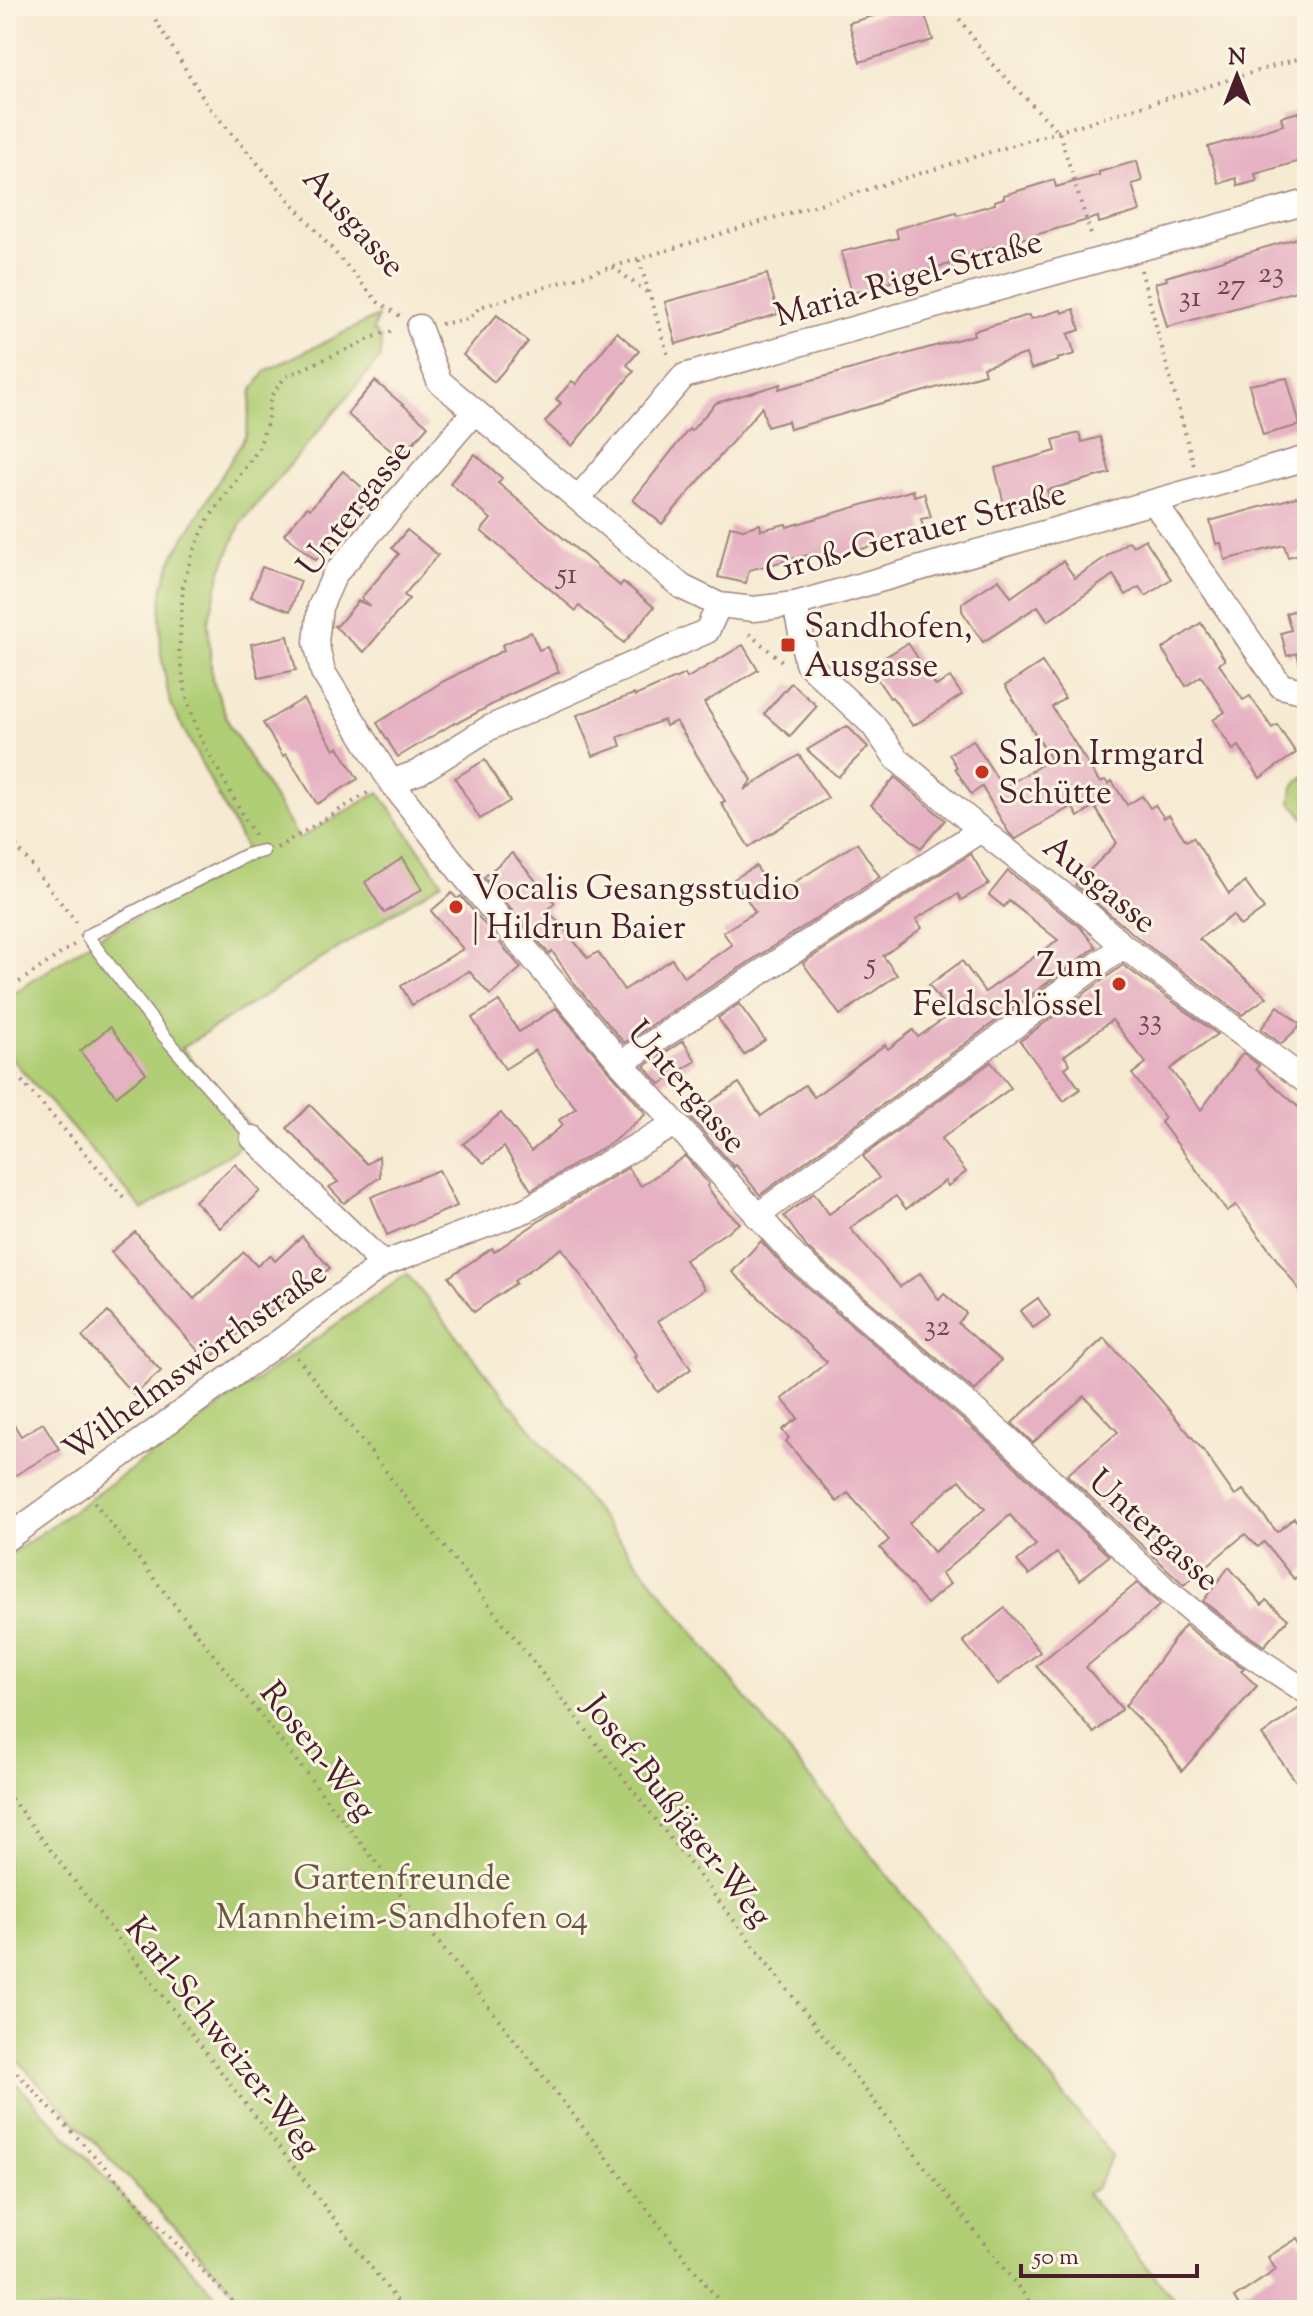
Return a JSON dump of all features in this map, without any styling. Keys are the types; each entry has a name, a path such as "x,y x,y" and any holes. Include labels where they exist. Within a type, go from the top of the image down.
{"street":[{"name":"Maria-Rigel-Straße","path":"684,376 1307,202"},
{"path":"391,782 419,772 489,728 707,631 719,605 682,587 439,381 419,327"},
{"path":"578,498 684,376"},
{"name":"Untergasse","path":"475,411 335,574 320,607 316,642 323,672 391,782 460,871 621,1063 796,1258 1008,1439 1166,1590 1228,1640 1307,1692"},
{"name":"Groß-Gerauer Straße","path":"719,605 754,609 795,604 1307,458"},
{"path":"1154,502 1281,686 1307,692"},
{"path":"795,604 807,663"},
{"name":"Ausgasse","path":"807,663 873,725 897,759 981,830 1123,946 1307,1082"},
{"path":"621,1063 981,830"},
{"path":"757,1216 1123,946"},
{"name":"Wilhelmswörthstraße","path":"6,1539 383,1264 526,1210 675,1124"},
{"name":"Wilhelmswörthstraße","path":"253,1138 383,1264"}],"lane":[{"path":"87,936 246,855 263,851"},
{"name":"Wilhelmswörthstraße","path":"87,936 164,1036 253,1138"}],"path":[{"name":"Ausgasse","path":"147,6 208,106 378,302 419,327"},
{"path":"950,6 991,63 1059,132 1098,259"},
{"path":"391,782 275,849 263,851 199,735 187,699 179,655 180,615 183,585 192,555 207,521 259,448 271,396 285,377 383,333 469,319 480,307 1307,56"},
{"path":"1135,248 1200,488"},
{"path":"638,259 669,359 684,376"},
{"path":"613,267 649,294"},
{"path":"707,631 751,634 784,664 807,663"},
{"path":"6,833 87,936 6,991"},
{"path":"6,1063 126,1200"},
{"name":"Josef-Bußjäger-Weg","path":"283,1339 1036,2310"},
{"name":"Rosen-Weg","path":"80,1484 726,2310"},
{"name":"Karl-Schweizer-Weg","path":"6,1792 404,2310"},
{"path":"6,2061 241,2310"}],"green space":[{"path":"378,316 373,330 381,339 380,358 241,523 222,568 208,622 212,679 230,726 299,839 379,792 442,882 182,1048 257,1135 143,1210 6,1052 6,999 99,936 251,859 170,703 161,655 163,586 172,559 246,435 252,390 267,370"},
{"path":"1307,773 1307,821 1291,802 1293,787"},
{"name":"Gartenfreunde Mannheim-Sandhofen 04","path":"407,1274 1112,2156 1097,2187 1087,2194 1183,2310 252,2310 6,2048 6,1558"},
{"path":"6,2073 37,2105 230,2310 6,2310"}],"building":[{"path":"907,6 922,6 933,40 860,62 849,23"},
{"path":"1299,112 1304,128 1307,127 1307,159 1255,174 1257,181 1238,186 1236,178 1219,184 1208,147 1283,125 1281,117"},
{"path":"1137,161 1142,181 1132,184 1140,211 1099,223 1098,217 949,260 950,264 890,279 891,282 852,293 841,252 898,238 896,229 995,204 1004,195 1054,180 1056,187"},
{"path":"1307,235 1307,288 1167,327 1155,283 1167,280 1166,277"},
{"path":"767,274 778,314 676,344 665,302"},
{"path":"1074,309 1080,330 1068,334 1075,354 1031,369 1026,354 983,367 985,374 790,429 788,421 767,427 762,407 662,524 633,500 689,429 691,431 716,403 781,384 779,389 974,335 973,331 1029,315 1031,319"},
{"path":"497,315 528,342 494,382 463,355"},
{"path":"617,332 639,351 627,365 634,371 572,446 545,422 561,403 556,399 572,381 576,384"},
{"path":"1287,378 1300,425 1263,435 1249,385"},
{"path":"375,381 428,426 400,458 347,414"},
{"path":"1079,433 1082,442 1100,437 1110,473 1047,490 1049,497 1005,508 995,468 1056,451 1053,440"},
{"path":"475,454 502,478 498,483 620,586 623,582 654,607 624,643 579,606 576,611 481,531 491,519 450,483"},
{"path":"343,471 371,495 316,560 284,534"},
{"path":"913,490 914,496 924,493 931,517 921,519 924,531 830,558 829,555 818,558 816,553 749,570 746,583 718,577 730,526 743,529 760,524 761,530 786,524 787,527"},
{"path":"1307,494 1307,552 1288,557 1284,545 1225,560 1221,543 1216,544 1210,521"},
{"path":"407,530 438,555 404,595 409,599 364,652 334,626 358,601 371,606 361,598 399,554 392,548"},
{"path":"1145,539 1171,579 1146,596 1139,587 1126,595 1113,575 1048,621 1038,606 983,642 962,611 962,603 999,579 1011,597 1063,561 1075,578 1129,541 1133,546"},
{"path":"262,567 301,581 290,611 251,597"},
{"path":"1307,607 1307,668 1301,669 1297,653 1287,656 1281,633 1291,630 1286,613"},
{"path":"1201,623 1225,660 1219,664 1243,700 1250,696 1272,728 1277,725 1296,753 1260,778 1239,746 1233,750 1213,720 1225,712 1201,676 1186,686 1162,649"},
{"path":"531,632 539,650 547,647 559,672 456,722 398,757 377,723 442,682 504,650 502,645"},
{"path":"288,636 296,670 259,678 251,644"},
{"path":"908,643 936,686 950,677 962,695 913,726 869,667"},
{"path":"743,645 758,670 704,703 752,780 744,790 799,755 828,798 749,847 676,721 666,726 664,720 618,737 621,746 593,756 577,715 635,696 685,674 687,678"},
{"path":"1042,662 1065,698 1052,707 1100,783 1112,781 1127,805 1142,796 1150,808 1155,805 1164,818 1169,815 1186,841 1193,837 1229,894 1245,882 1264,909 1240,926 1233,915 1199,939 1267,997 1242,1015 1143,942 1075,885 1117,843 1094,806 1078,817 1072,806 1016,839 1009,833 982,787 971,794 955,768 949,754 973,740 1003,788 1051,759 1005,686"},
{"path":"791,683 817,706 790,736 764,714"},
{"path":"303,699 334,749 338,747 358,779 317,804 263,723"},
{"path":"847,726 868,747 838,777 807,750"},
{"path":"485,760 510,801 480,819 455,778"},
{"path":"895,777 945,820 921,848 871,805"},
{"path":"857,843 880,877 624,1043 573,982 552,951 549,954 484,877 512,853 555,903 548,910 588,958 598,952 624,990 672,959 684,977 732,945 723,932 755,912 734,879 756,866 774,895"},
{"path":"971,854 989,884 961,900 958,894 916,919 922,928 883,956 897,975 840,1015 803,963"},
{"path":"403,858 422,889 384,913 365,882"},
{"path":"1008,871 1080,927 1096,947 760,1195 689,1116 739,1083 761,1116 805,1085 814,1097 885,1045 888,1049 913,1030 918,1037 950,1014 929,985 962,961 985,992 1058,940 1009,901 1004,907 989,895"},
{"path":"452,893 457,899 461,896 521,968 490,995 469,971 412,1005 401,986 463,949 431,911"},
{"path":"1123,965 1217,1034 1170,1069 1201,1110 1243,1053 1259,1065 1256,1069 1307,1115 1307,1300 1236,1205 1227,1211 1161,1122 1165,1118 1132,1074 1146,1063 1112,1020 1064,1056 1070,1064 1065,1068 1080,1089 1064,1101 1020,1041"},
{"path":"499,1001 519,1032 556,1008 646,1114 611,1143 531,1190 504,1147 484,1163 463,1144 501,1113 531,1151 563,1125 559,1120 576,1108 556,1084 535,1050 505,1069 472,1018"},
{"path":"739,1004 765,1040 744,1055 718,1018"},
{"path":"1278,1006 1301,1025 1281,1044 1261,1029"},
{"path":"110,1027 146,1073 116,1096 80,1051"},
{"path":"683,1041 696,1061 660,1084 644,1066"},
{"path":"991,1062 1011,1088 941,1139 966,1172 948,1186 945,1181 906,1209 896,1196 850,1228 900,1287 920,1273 939,1300 944,1294 966,1313 958,1323 1001,1360 975,1391 808,1249 784,1216 814,1193 829,1214 879,1178 863,1156"},
{"path":"310,1105 367,1164 379,1156 380,1177 344,1203 329,1187 338,1182 287,1128"},
{"path":"685,1156 709,1184 707,1186 721,1206 740,1223 685,1260 705,1289 658,1321 691,1369 658,1392 634,1357 637,1356 562,1248 474,1312 449,1277 492,1248 494,1252 548,1215 628,1168 641,1186"},
{"path":"235,1164 260,1191 220,1228 195,1201"},
{"path":"439,1170 457,1206 387,1235 371,1197"},
{"path":"135,1232 194,1299 244,1252 257,1266 270,1255 275,1261 302,1236 330,1268 302,1292 297,1287 258,1324 254,1319 207,1361 111,1252"},
{"path":"761,1241 786,1269 998,1450 1109,1556 1080,1580 1057,1553 1029,1575 1017,1561 1036,1545 1010,1515 941,1574 950,1584 927,1604 880,1548 889,1540 848,1493 837,1502 786,1441 789,1438 782,1430 798,1418 782,1399 827,1362 732,1272","holes":["960,1480 985,1509 934,1552 909,1523"]},
{"path":"1038,1298 1050,1316 1033,1328 1020,1311"},
{"path":"108,1312 161,1371 134,1395 82,1337"},
{"path":"1104,1338 1202,1449 1235,1496 1243,1490 1277,1532 1294,1518 1307,1534 1307,1568 1294,1579 1264,1542 1258,1547 1245,1534 1184,1585 1067,1475 1118,1432 1084,1396 1033,1443 1012,1423"},
{"path":"6,1412 21,1436 43,1423 59,1449 14,1476 6,1463"},
{"path":"1229,1567 1262,1605 1266,1600 1288,1619 1264,1646 1203,1601"},
{"path":"1137,1583 1160,1605 1086,1667 1122,1709 1094,1733 1036,1666"},
{"path":"1005,1608 1040,1652 998,1685 963,1641"},
{"path":"1185,1625 1244,1668 1241,1671 1257,1686 1182,1771 1165,1746 1125,1706"},
{"path":"1302,1706 1307,1707 1307,1796 1262,1735"},
{"path":"1298,2238 1307,2253 1307,2310 1241,2310 1234,2298 1276,2270 1268,2257"}],"place":[{"name":"Sandhofen, Ausgasse","path":"788,645"},
{"name":"Salon Irmgard Schütte","path":"982,772"},
{"name":"Vocalis Gesangsstudio | Hildrun Baier","path":"456,907"},
{"name":"Zum Feldschlössel","path":"1119,984"}]}
